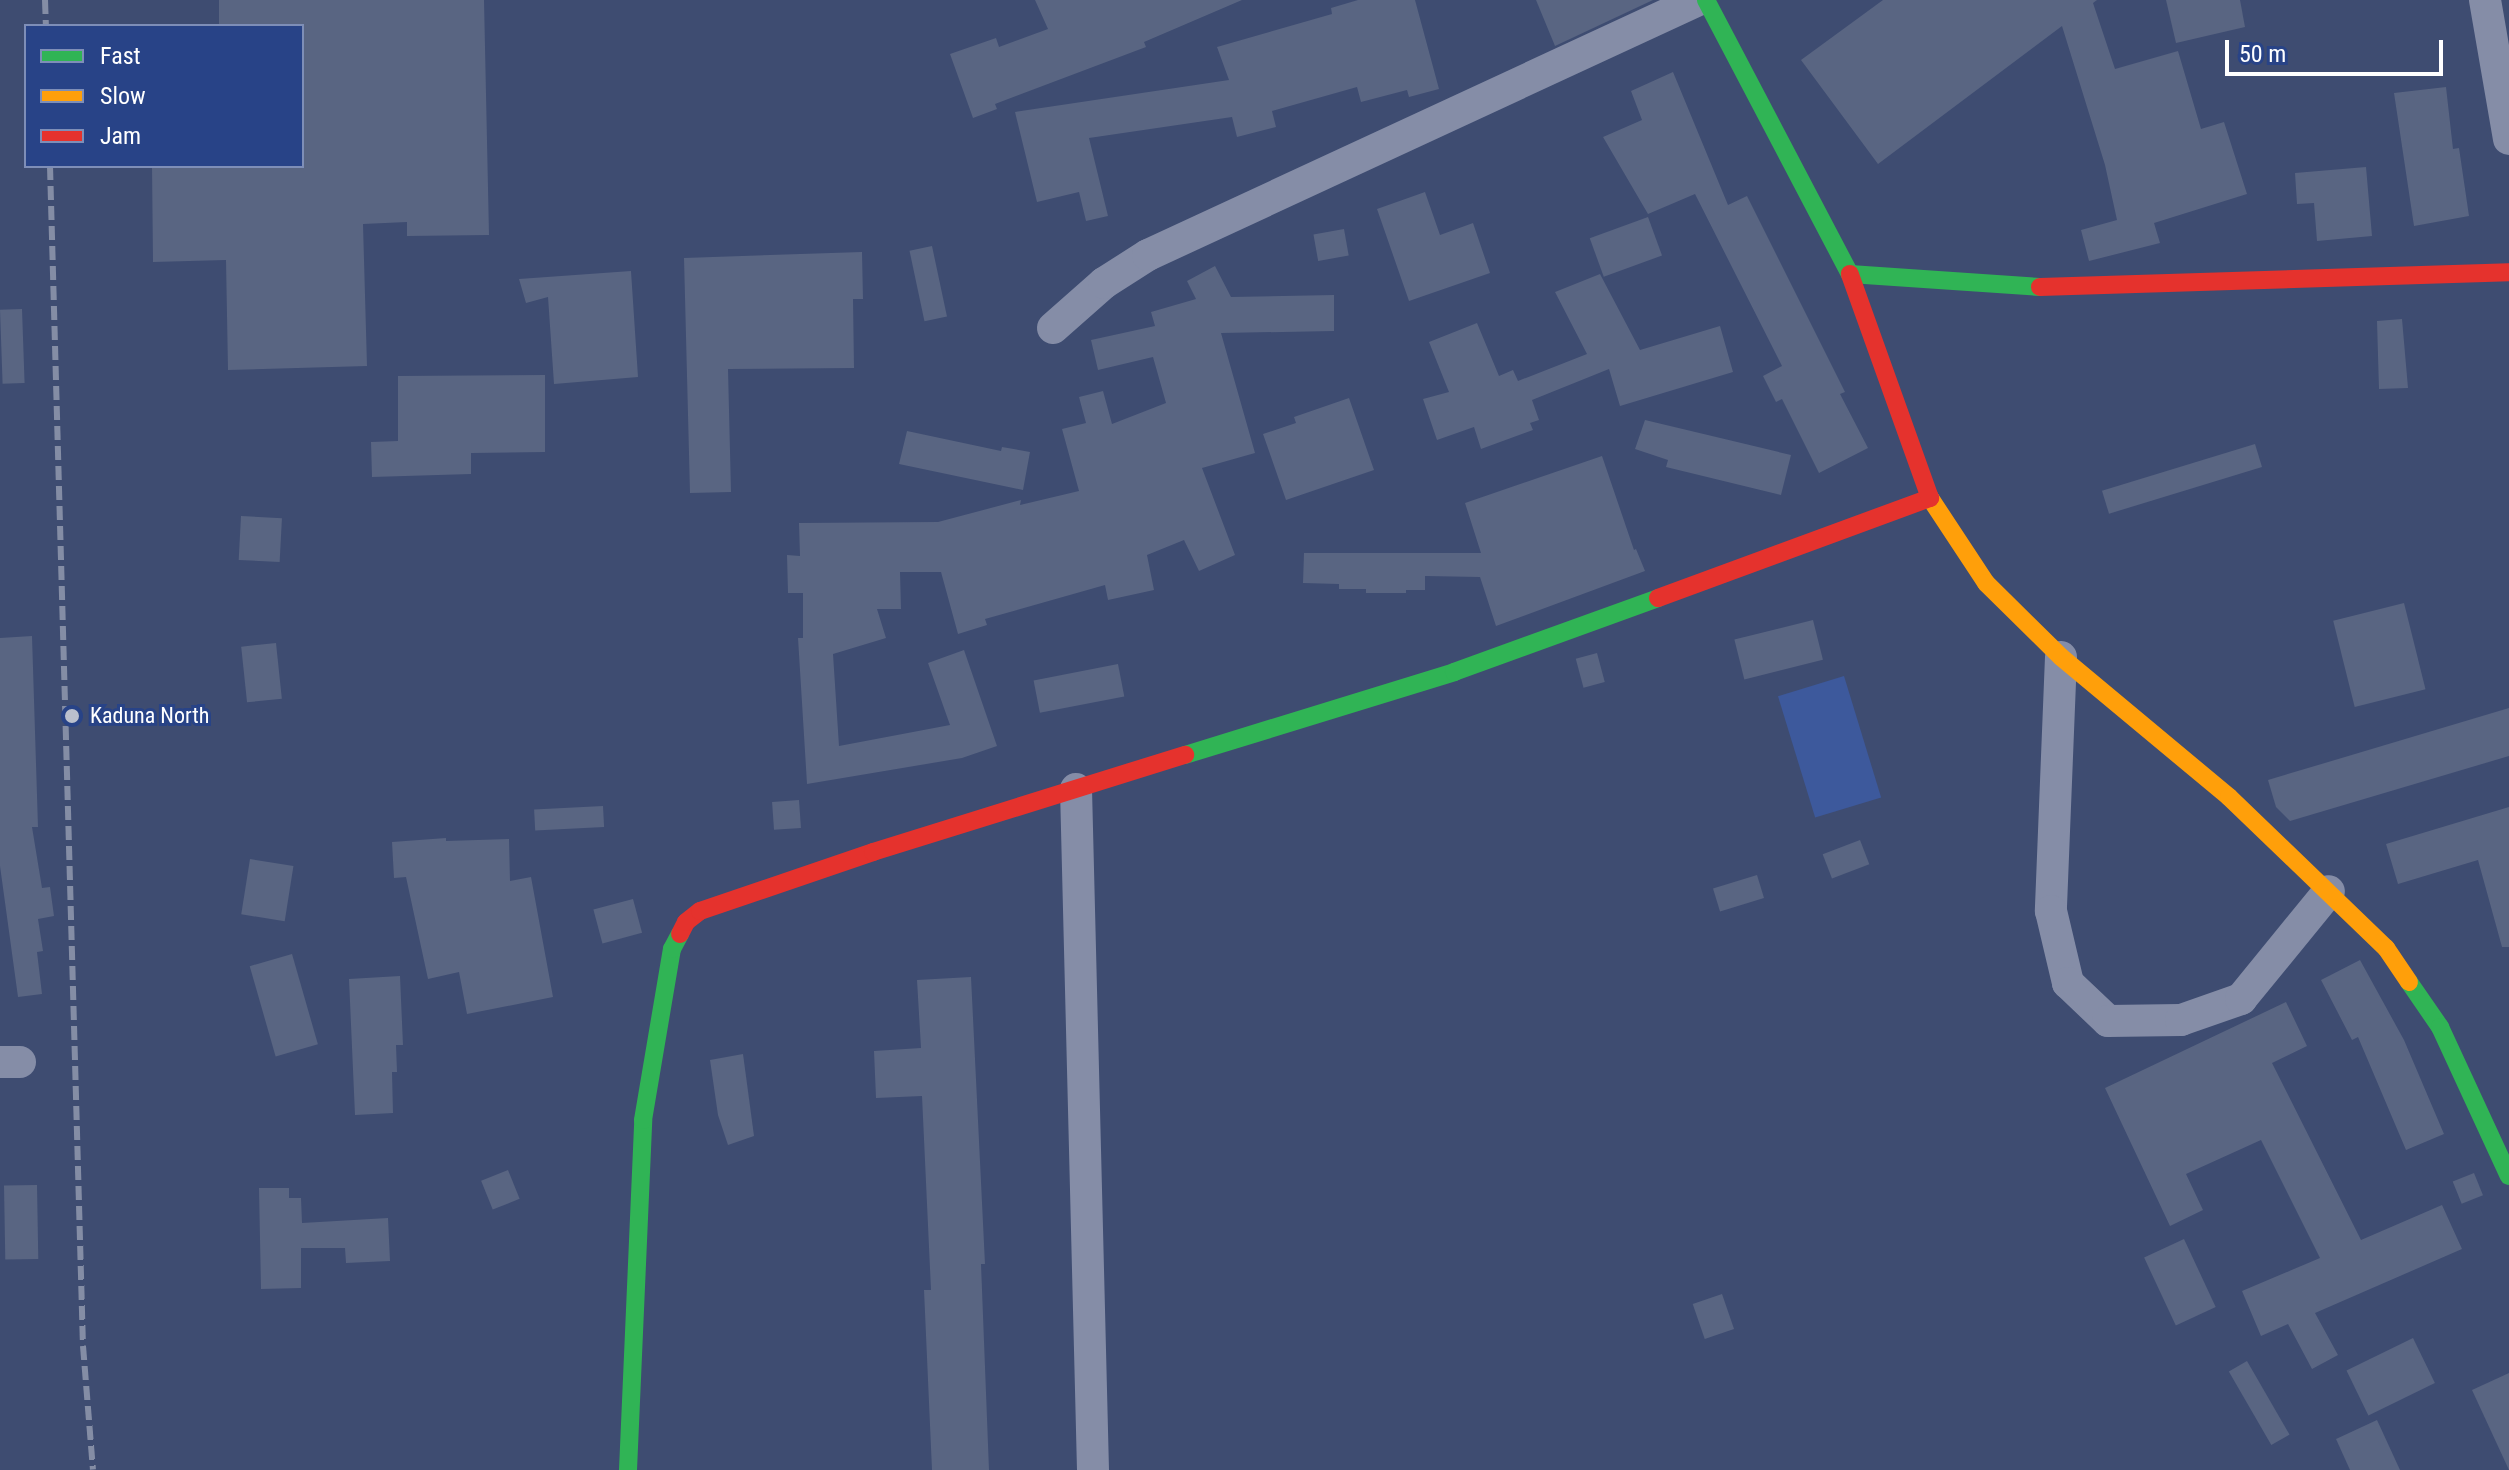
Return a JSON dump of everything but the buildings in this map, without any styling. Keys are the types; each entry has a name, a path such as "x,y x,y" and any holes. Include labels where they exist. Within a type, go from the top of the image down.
{"street":[{"path":"1053,328 1104,283 1148,255 1698,0"},
{"path":"1706,0 1850,274 1930,498 1986,583 2061,657 2229,797 2386,948 2440,1027 2509,1176"},
{"path":"2485,0 2509,139"},
{"path":"1850,274 2013,288 2509,272"},
{"path":"628,1470 643,1120 672,949 686,922 700,911 844,861 1454,672 1930,498"},
{"path":"2061,657 2051,911 2068,983 2108,1021 2181,1020 2241,999 2329,891"},
{"path":"1076,789 1093,1470"}],"shaded area":[{"path":"1844,676 1881,797 1815,818 1778,696"}],"railway":[{"path":"45,0 46,24"},
{"path":"50,168 83,1346 93,1470"}],"traffic: fast":[{"path":"1706,0 1850,274 2040,287"},
{"path":"1185,755 1454,672 1658,598"},
{"path":"628,1470 643,1120 672,949 680,934"},
{"path":"2409,982 2440,1027 2509,1176"}],"traffic: slow":[{"path":"1930,498 1986,583 2061,657 2229,797 2386,948 2409,982"}],"traffic: jam":[{"path":"2040,287 2509,272"},
{"path":"1658,598 1930,498 1850,274"},
{"path":"680,934 686,922 700,911 873,852 1185,755"}],"place":[{"name":"Kaduna North","path":"72,716"}]}
